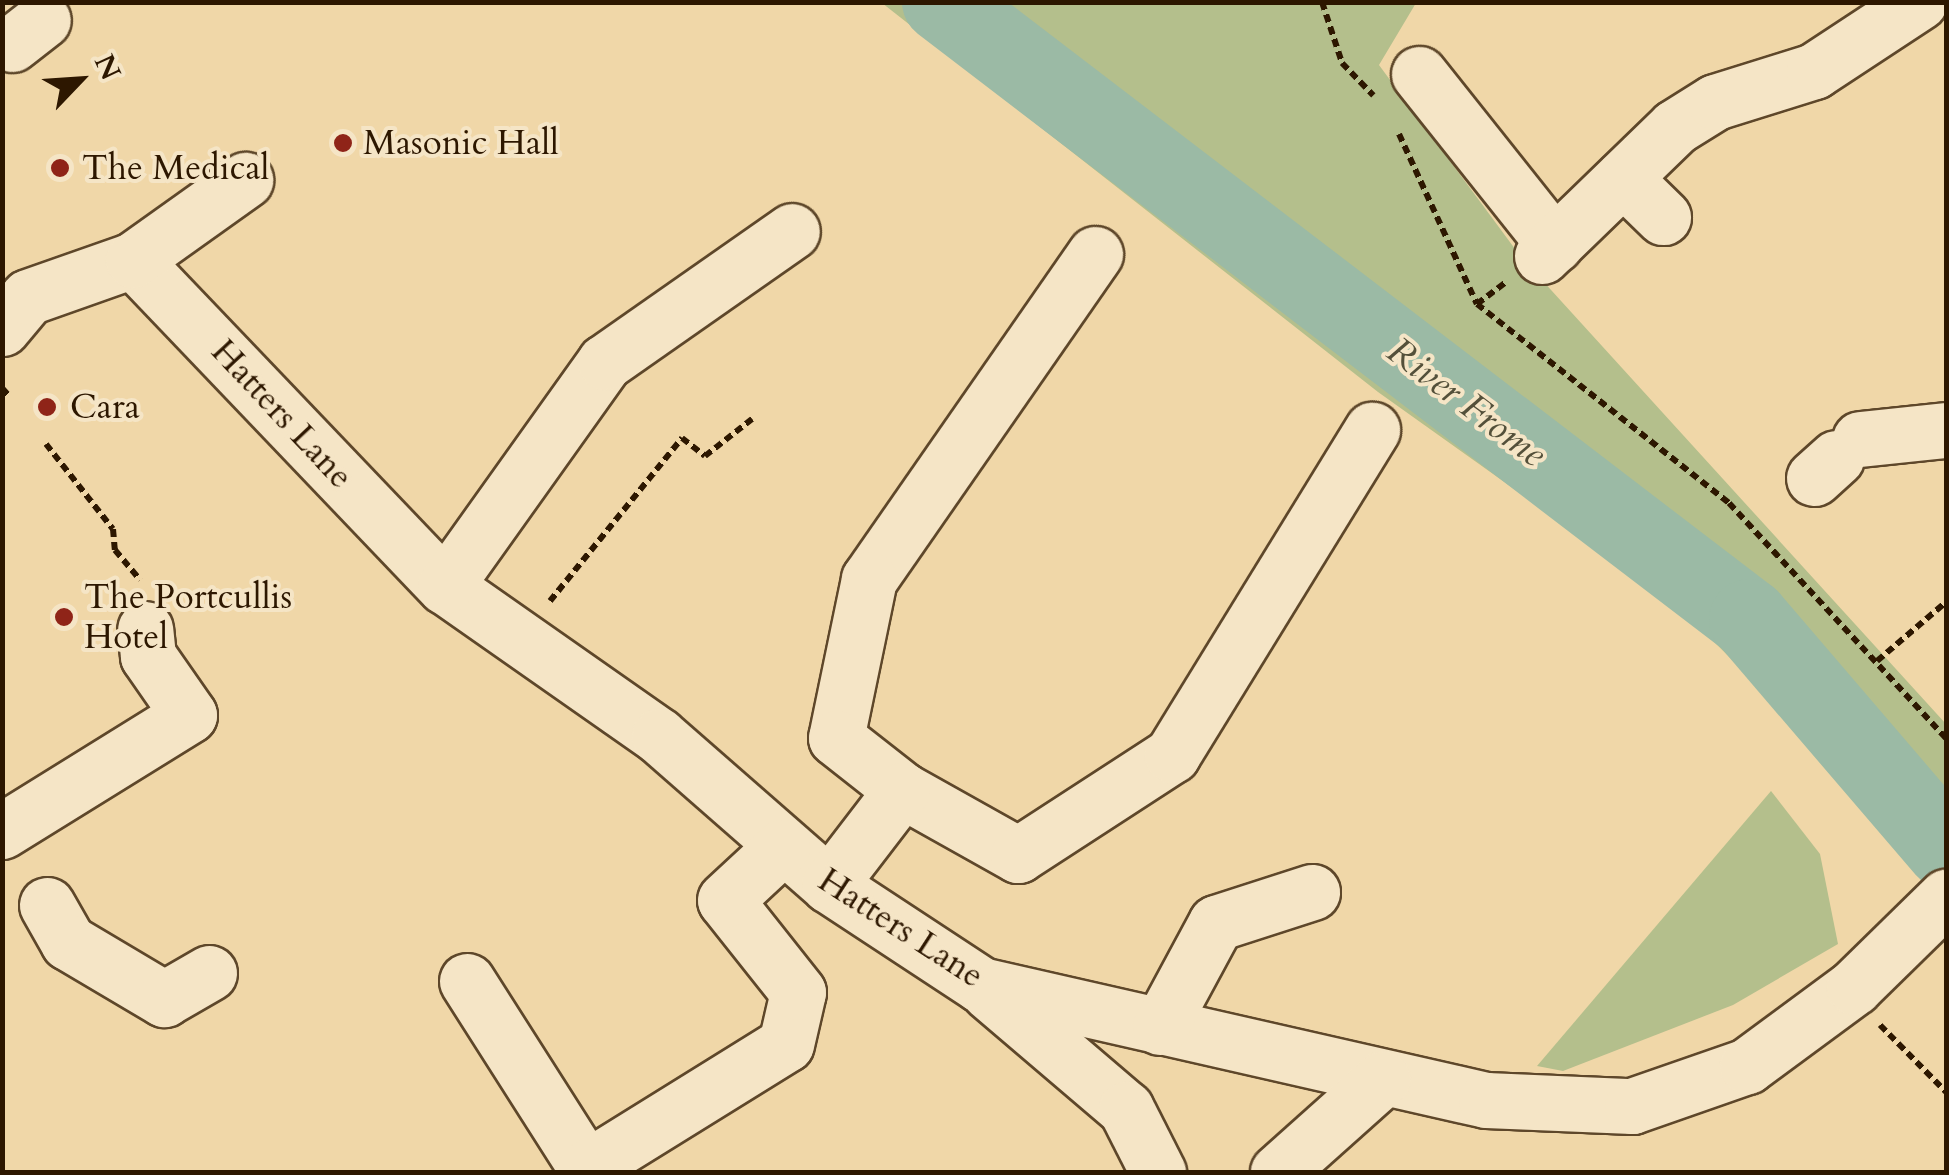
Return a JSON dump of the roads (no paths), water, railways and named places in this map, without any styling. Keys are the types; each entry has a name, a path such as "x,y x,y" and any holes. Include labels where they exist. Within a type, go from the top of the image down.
{"street":[{"path":"1404,92 1549,250 1624,178 1715,102 1814,71 1919,2"},
{"path":"1624,178 1663,216"},
{"path":"11,301 133,260 245,180"},
{"path":"445,586 605,362 792,231"},
{"path":"1095,254 869,579 836,738 902,790 1018,854 1172,754 1372,430"},
{"name":"Hatters Lane","path":"133,260 445,586 659,736 829,885 981,985 1486,1100 1632,1106 1748,1066 1854,988 1944,900"},
{"path":"1837,458 1946,430"},
{"path":"146,629 148,656 189,715 4,830 68,942 164,998 209,974"},
{"path":"829,885 902,790"},
{"path":"467,982 586,1168 786,1044 798,992 726,900 782,847"},
{"path":"1160,1027 1216,923 1312,892"},
{"path":"981,985 1126,1110 1158,1172"},
{"path":"1278,1172 1382,1079"}],"waterway":[{"name":"River Frome","path":"942,2 1749,619 1946,849"}],"place":[{"name":"Masonic Hall","path":"343,143"},
{"name":"The Medical","path":"60,168"},
{"name":"Cara","path":"47,407"},
{"name":"The Portcullis Hotel","path":"64,617"}]}
